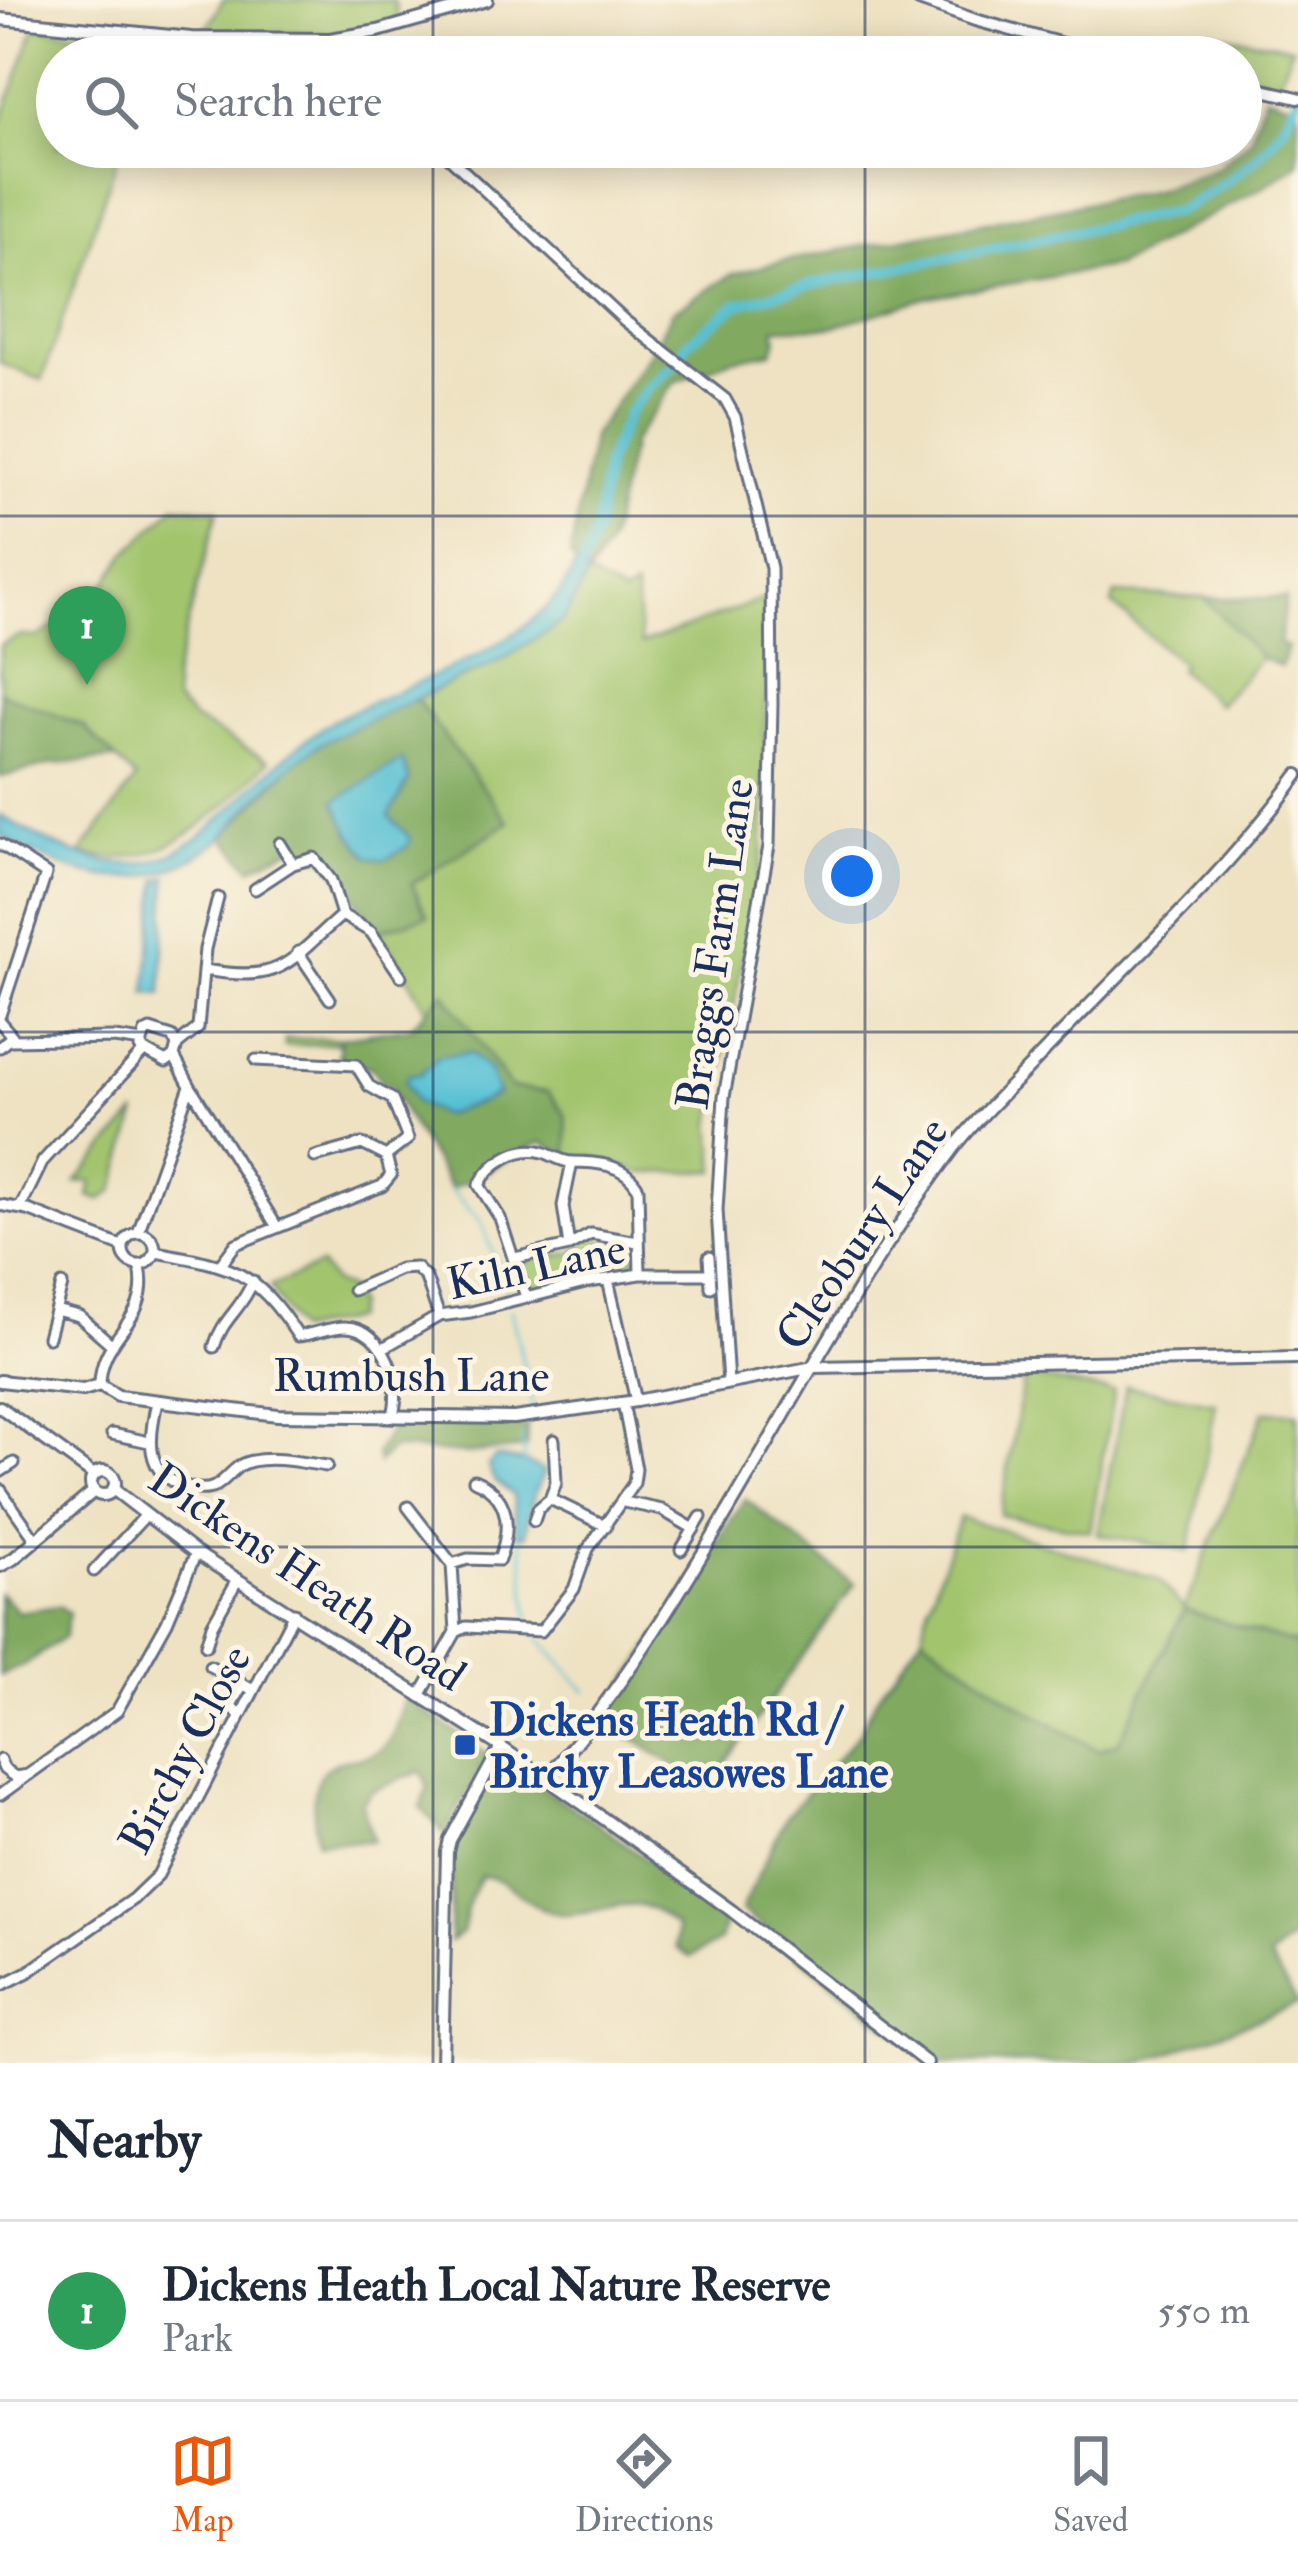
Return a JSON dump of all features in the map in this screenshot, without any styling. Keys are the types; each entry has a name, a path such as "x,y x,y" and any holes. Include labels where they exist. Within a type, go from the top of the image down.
{"street":[{"path":"351,36 487,0"},
{"path":"919,0 1033,36"},
{"path":"0,19 171,36"},
{"path":"1262,89 1298,98"},
{"name":"Braggs Farm Lane","path":"460,168 667,356 725,399 735,417 771,568 769,846 724,1097 717,1210 728,1383"},
{"name":"Cleobury Lane","path":"547,1779 591,1727 645,1645 814,1367 838,1318 957,1144 1270,812 1298,775"},
{"path":"280,843 293,863"},
{"path":"0,844 46,874 0,1019 11,1040"},
{"path":"255,889 293,863 314,858 322,864 343,914 370,932 401,976"},
{"path":"0,1047 11,1040 114,1038 166,1062 198,1028 205,949 218,898"},
{"path":"203,970 246,977 270,974 343,914"},
{"path":"298,952 330,999"},
{"path":"0,970 9,987"},
{"path":"20,1208 43,1161 142,1047 150,1030 172,1037 190,1086 277,1227"},
{"path":"256,1060 356,1065 369,1086 392,1099 407,1138 386,1156"},
{"path":"121,1246 139,1230 190,1086"},
{"path":"221,1264 236,1244 382,1186 391,1175 386,1156 362,1144 315,1157"},
{"path":"526,1297 500,1218 481,1192 482,1179 509,1156 531,1149 572,1162 588,1159 632,1178 638,1188 640,1274"},
{"path":"569,1246 562,1206 572,1162"},
{"path":"0,1205 121,1246 140,1267 143,1295 138,1311 111,1344 100,1367 100,1385"},
{"path":"139,1230 156,1252 221,1264 253,1281 275,1301 303,1340 345,1326 367,1334 383,1348 396,1406 392,1417"},
{"path":"515,1258 569,1246 591,1234 638,1242"},
{"path":"140,1267 156,1252"},
{"path":"709,1257 711,1287"},
{"path":"353,1290 416,1268 431,1275 439,1316"},
{"name":"Kiln Lane","path":"383,1348 439,1316 640,1274 710,1274"},
{"path":"456,1632 466,1627 536,1631 574,1588 588,1549 624,1502 636,1469 630,1402 608,1280"},
{"path":"214,1348 221,1324 243,1306 253,1281"},
{"path":"48,1337 62,1285"},
{"path":"56,1310 79,1316 111,1344"},
{"name":"Rumbush Lane","path":"0,1381 83,1390 100,1385 118,1396 278,1415 514,1418 630,1402 814,1367 1298,1358"},
{"path":"157,1402 149,1442 154,1462 163,1474 189,1488 214,1487 249,1461 323,1466 325,1453"},
{"path":"0,1407 94,1475"},
{"path":"112,1434 149,1442"},
{"path":"534,1521 538,1509 550,1499 557,1458 554,1440"},
{"path":"541,1454 557,1458"},
{"path":"0,1472 14,1463"},
{"path":"94,1475 111,1475 113,1489 104,1495 94,1491 94,1475"},
{"path":"452,1564 468,1559 499,1560 502,1554 506,1512 500,1496 474,1480"},
{"path":"0,1489 35,1539"},
{"name":"Dickens Heath Road","path":"113,1489 196,1553 502,1747 732,1911 927,2063"},
{"name":"Dickens Heath Road","path":"0,1566 94,1491"},
{"path":"550,1499 606,1526"},
{"path":"624,1502 662,1510 694,1529"},
{"path":"408,1507 452,1564 456,1632 420,1696"},
{"path":"94,1571 146,1514"},
{"path":"681,1550 701,1517"},
{"path":"0,1795 117,1711 167,1622 196,1553"},
{"path":"206,1646 212,1625 238,1579"},
{"name":"Birchy Close","path":"0,1986 28,1972 133,1899 158,1875 240,1716 248,1687 295,1613"},
{"path":"210,1666 248,1687"},
{"path":"442,2063 447,1852 502,1747"},
{"path":"0,1760 15,1777 30,1775"}],"green space":[{"path":"223,0 394,0 398,19 338,35 205,31"},
{"path":"34,29 97,35 36,36 36,168 114,168 42,380 0,363 0,126"},
{"path":"1262,42 1292,47 1279,81 1262,78"},
{"path":"1265,95 1298,106 1298,164 1116,266 928,297 832,327 775,328 772,352 732,359 675,382 632,443 609,542 588,575 570,557 592,437 673,311 733,274 784,261 1155,190 1217,168 1262,168"},
{"path":"175,506 218,510 173,679 175,701 193,719 269,761 207,820 162,848 110,858 80,854 136,779 83,726 0,692 0,645 20,636 38,637 93,603 126,554"},
{"path":"588,575 623,595 635,588 641,644 767,598 763,850 712,1124 716,1171 641,1173 595,1157 568,1156 542,1142 450,1188 391,1085 382,1082 372,1068 339,1058 340,1043 285,1046 285,1039 340,1038 411,1027 427,1010 395,955 328,860 296,846 251,868 224,837 298,758 323,742 506,658 563,621"},
{"path":"1115,594 1205,598 1261,658 1218,705 1179,669 1182,664 1112,604"},
{"path":"1205,598 1286,598 1279,644 1287,647 1281,667 1261,658"},
{"path":"0,692 83,726 116,759 53,764 0,777"},
{"path":"416,699 509,822 412,884 427,916 378,931 328,860 296,846 251,868 224,837 298,758"},
{"path":"444,992 511,1088 548,1092 566,1116 568,1156 541,1142 450,1188 391,1085 382,1082 372,1068 339,1058 340,1038 411,1027"},
{"path":"137,1113 114,1191 100,1200 89,1196 92,1181 76,1182"},
{"path":"586,1239 629,1246 637,1258 635,1266 596,1272 553,1288 532,1288 523,1268 527,1259 573,1253"},
{"path":"320,1265 334,1283 349,1289 356,1305 353,1319 297,1331 270,1287"},
{"path":"1024,1376 1114,1392 1090,1531 1000,1515"},
{"path":"1126,1386 1216,1403 1189,1551 1098,1534"},
{"path":"1264,1412 1298,1413 1298,1645 1184,1610 1119,1742 1098,1750 1016,1703 922,1635 960,1517 1158,1579 1184,1609"},
{"path":"394,1424 527,1426 526,1448 464,1454 393,1448 378,1463 376,1454"},
{"path":"745,1499 854,1584 709,1787 603,1720"},
{"path":"0,1593 18,1612 59,1606 69,1613 64,1637 0,1676"},
{"path":"1184,1610 1298,1645 1298,1934 1269,1958 1298,2004 1141,2063 932,2063 741,1910 786,1817 860,1732 876,1699 922,1635 1016,1703 1098,1750 1119,1742"},
{"path":"405,1698 488,1754 445,1834 421,1808 428,1786 421,1771 372,1791 362,1803 373,1841 317,1842 314,1801 319,1778 337,1762 366,1757 383,1748"},
{"path":"498,1761 590,1818 726,1918 720,1941 690,1957 676,1948 676,1927 647,1907 560,1914 539,1907 500,1881 481,1876 469,1900 462,1933 450,1941 452,1848"}],"water":[{"path":"576,563 588,575 563,621 506,657 322,743 273,783 222,838 194,858 166,871 111,878 57,864 0,835 0,815 62,848 111,862 150,861 183,848 329,723 469,660 535,618 560,593"},
{"path":"402,760 409,780 389,816 410,838 408,846 385,860 369,857 350,833 335,801"},
{"path":"167,877 162,994 146,993 158,880"},
{"path":"471,1053 490,1072 498,1093 444,1116 416,1102 405,1081 409,1075 420,1074 440,1056"},
{"path":"496,1457 544,1471 530,1507 526,1535 517,1534 513,1495 494,1480 488,1466"}],"waterway":[{"path":"1262,151 1278,133 1298,95"},
{"path":"578,575 596,531 606,464 629,412 679,360 687,343 737,304 1178,211 1244,168"},
{"path":"450,1189 481,1222 508,1293"},
{"path":"511,1310 533,1408"},
{"path":"522,1436 525,1462"},
{"path":"521,1537 529,1619"},
{"path":"539,1638 586,1691"}],"place":[{"name":"Dickens Heath Local Nature Reserve","path":"87,685"},
{"name":"Dickens Heath Rd / Birchy Leasowes Lane","path":"465,1745"}]}
